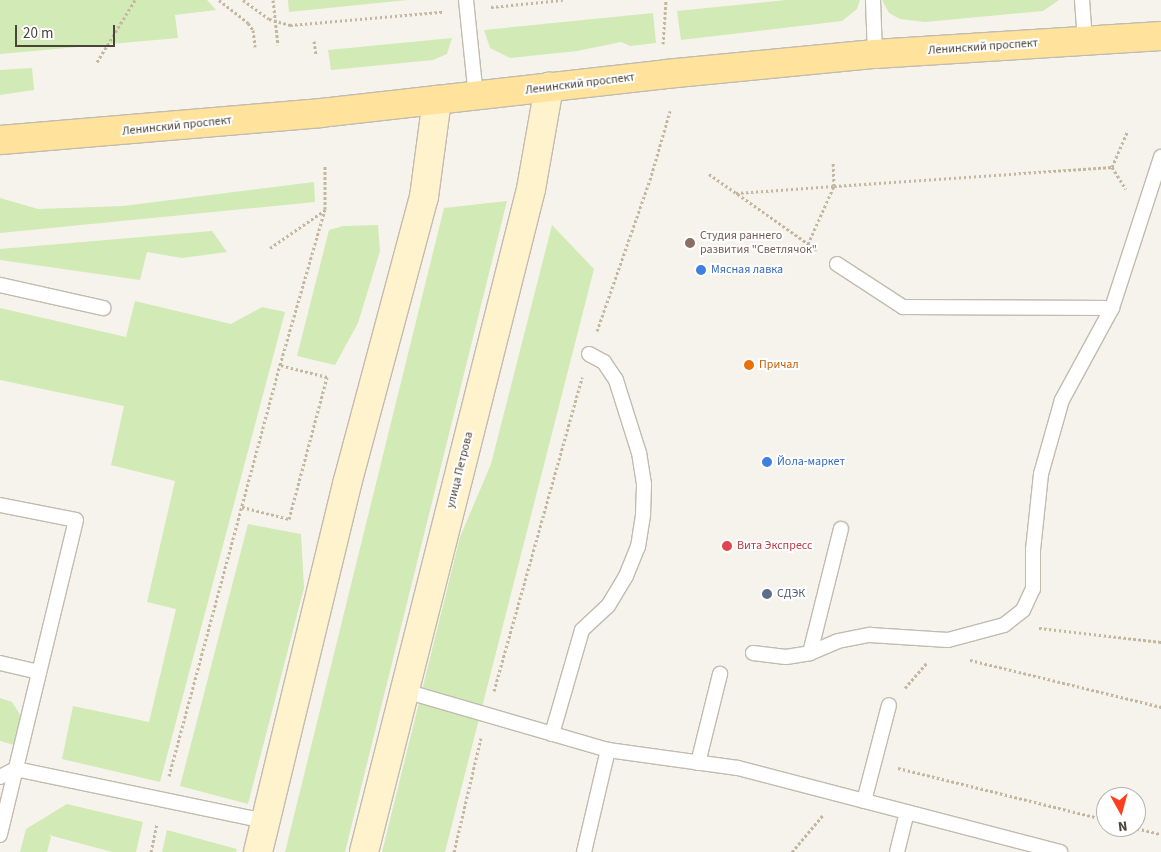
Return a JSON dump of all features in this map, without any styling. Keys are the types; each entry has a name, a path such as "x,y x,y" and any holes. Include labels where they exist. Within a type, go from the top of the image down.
{"main road":[{"name":"Ленинский проспект","path":"0,140 76,136 875,54 1161,36"},
{"name":"улица Петрова","path":"364,852 531,189 550,87"},
{"path":"258,852 348,484 424,197 437,100"}],"lane":[{"path":"873,0 875,54"},
{"path":"1082,0 1085,41"},
{"path":"467,5 476,96"},
{"path":"753,653 786,657 810,653 838,641 870,635 948,640 1004,625 1023,610 1033,589 1032,550 1041,474 1062,400 1112,308 1161,157"},
{"path":"837,264 903,308 1112,308"},
{"path":"0,285 102,308"},
{"path":"552,734 582,630 608,606 626,576 638,547 643,514 644,484 639,453 616,380 604,362 589,354"},
{"path":"0,504 76,520 0,835"},
{"path":"810,653 842,529"},
{"path":"0,663 39,672"},
{"path":"698,763 720,674"},
{"path":"405,691 608,750 738,768 1060,852"},
{"path":"864,801 889,705"},
{"path":"584,852 608,750"},
{"path":"0,777 16,770 266,821"},
{"path":"897,852 907,812"}],"path":[{"path":"97,62 135,0"},
{"path":"219,0 248,22 253,30 255,47"},
{"path":"243,0 276,22 298,24 467,5 563,0"},
{"path":"273,0 278,44"},
{"path":"663,45 666,0"},
{"path":"314,41 316,54"},
{"path":"454,852 487,714 589,354 650,180 670,111"},
{"path":"735,193 1112,167 1128,130"},
{"path":"808,244 834,186 833,163"},
{"path":"151,852 163,800 280,365 325,209 325,165"},
{"path":"709,174 837,264"},
{"path":"270,248 325,209"},
{"path":"242,507 290,519 327,377 280,365"},
{"path":"1004,625 1161,642"},
{"path":"889,705 948,640"},
{"path":"938,652 1161,708"},
{"path":"874,762 1096,818"},
{"path":"792,852 839,795"},
{"path":"1146,830 1161,834"}],"green space":[{"path":"0,0 207,0 216,10 175,15 178,38 0,54"},
{"path":"288,0 407,0 289,12"},
{"path":"786,0 860,0 857,9 842,21 681,40 677,11"},
{"path":"882,0 1059,0 1043,11 925,22 900,19 889,13"},
{"path":"653,13 656,43 630,46 621,42 577,51 510,58 490,48 484,30"},
{"path":"452,38 447,54 433,60 331,70 328,50"},
{"path":"32,68 34,90 0,95 0,70"},
{"path":"314,182 315,202 0,233 0,198 38,209 123,206"},
{"path":"507,201 345,852 285,852 444,208"},
{"path":"378,225 380,251 358,323 335,365 297,356 329,230 343,226"},
{"path":"552,225 594,269 445,852 382,852 460,537 491,464"},
{"path":"212,231 227,252 182,258 147,252 140,280 0,260 0,249"},
{"path":"135,301 231,324 262,307 285,312 160,782 62,759 73,706 149,722 176,609 147,602 175,481 111,465 124,406 0,380 0,308 126,337"},
{"path":"248,524 301,534 304,588 248,804 180,786"},
{"path":"0,698 12,702 24,721 18,746 0,741"},
{"path":"67,804 143,822 136,852 112,852 49,835 51,837 47,852 20,852 26,829"},
{"path":"167,830 237,849 236,852 162,852"}],"place":[{"name":"Студия раннего развития \"Светлячок\"","path":"690,243"},
{"name":"Мясная лавка","path":"701,270"},
{"name":"Причал","path":"749,365"},
{"name":"Йола-маркет","path":"767,462"},
{"name":"Вита Экспресс","path":"727,546"},
{"name":"СДЭК","path":"767,594"}]}
